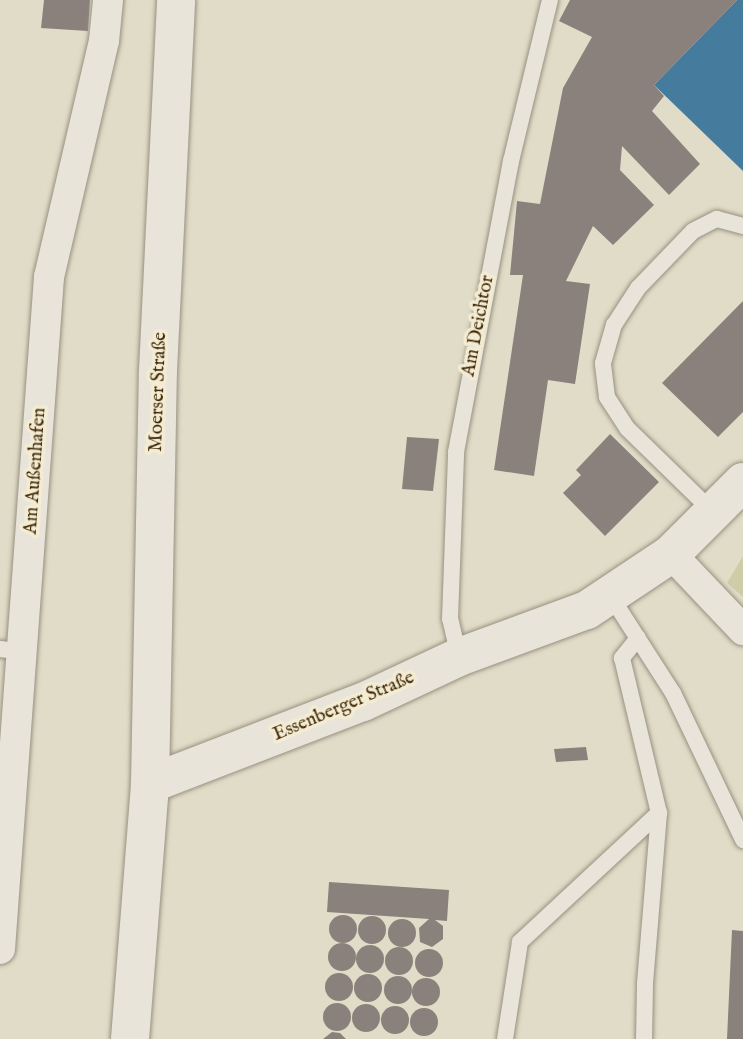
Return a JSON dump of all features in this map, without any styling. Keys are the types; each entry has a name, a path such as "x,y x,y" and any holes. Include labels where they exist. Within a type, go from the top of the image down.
{"street":[{"name":"Am Außenhafen","path":"0,948 12,650 49,278 104,41 108,0"},
{"name":"Moerser Straße","path":"150,784 158,371 176,0"},
{"name":"Essenberger Straße","path":"150,784 363,702 459,657 587,610 671,554 743,482"},
{"path":"671,554 743,630"},
{"path":"130,1039 150,784"}],"lane":[{"name":"Am Deichtor","path":"459,657 450,619 456,452 511,161 550,0"},
{"path":"713,512 627,428 607,397 603,363 614,325 638,288 693,231 717,219 743,226"},
{"path":"610,595 673,693 743,840"},
{"path":"638,638 622,658 659,813 645,984 644,1039"},
{"path":"505,1039 520,942 659,813"}],"green space":[{"path":"743,556 743,597 727,583"}],"building: Public":[{"path":"737,0 743,0 743,171 654,85"}],"building: Industry":[{"path":"44,0 90,0 88,31 41,28"},
{"path":"570,0 737,0 654,85 664,96 652,111 700,164 669,195 622,146 620,170 654,205 613,245 593,226 566,281 590,284 575,384 548,380 534,476 494,470 523,275 510,275 517,201 540,204 563,88 592,37 559,21"},
{"path":"743,301 743,412 718,437 662,383"},
{"path":"610,434 659,482 605,536 563,493 581,475 576,470"},
{"path":"407,437 439,439 433,491 402,489"},
{"path":"586,747 588,760 556,762 554,749"},
{"path":"329,882 449,890 447,921 435,920 443,926 443,939 432,947 420,942 419,928 429,919 327,912"},
{"path":"343,915 353,919 357,929 353,939 343,943 333,939 329,929 333,919"},
{"path":"372,916 382,920 386,930 382,940 372,944 362,940 358,930 362,920"},
{"path":"402,919 412,923 416,933 412,943 402,947 392,943 388,933 392,923"},
{"path":"732,930 743,931 743,1039 727,1039"},
{"path":"342,943 352,947 356,957 352,967 342,971 332,967 328,957 332,947"},
{"path":"370,945 380,949 384,959 380,969 370,973 360,969 356,959 360,949"},
{"path":"399,947 409,951 413,961 409,971 399,975 389,971 385,961 389,951"},
{"path":"429,949 439,953 443,963 439,973 429,977 419,973 415,963 419,953"},
{"path":"339,973 349,977 353,987 349,997 339,1001 329,997 325,987 329,977"},
{"path":"368,974 378,978 382,988 378,998 368,1002 358,998 354,988 358,978"},
{"path":"398,976 408,980 412,990 408,1000 398,1004 388,1000 384,990 388,980"},
{"path":"426,978 436,982 440,992 436,1002 426,1006 416,1002 412,992 416,982"},
{"path":"337,1003 347,1007 351,1017 347,1027 337,1031 327,1027 323,1017 327,1007"},
{"path":"366,1004 376,1008 380,1018 376,1028 366,1032 356,1028 352,1018 356,1008"},
{"path":"395,1006 405,1010 409,1020 405,1030 395,1034 385,1030 381,1020 385,1010"},
{"path":"424,1008 434,1012 438,1022 434,1032 424,1036 414,1032 410,1022 414,1012"},
{"path":"332,1032 340,1033 346,1039 323,1039"}]}
